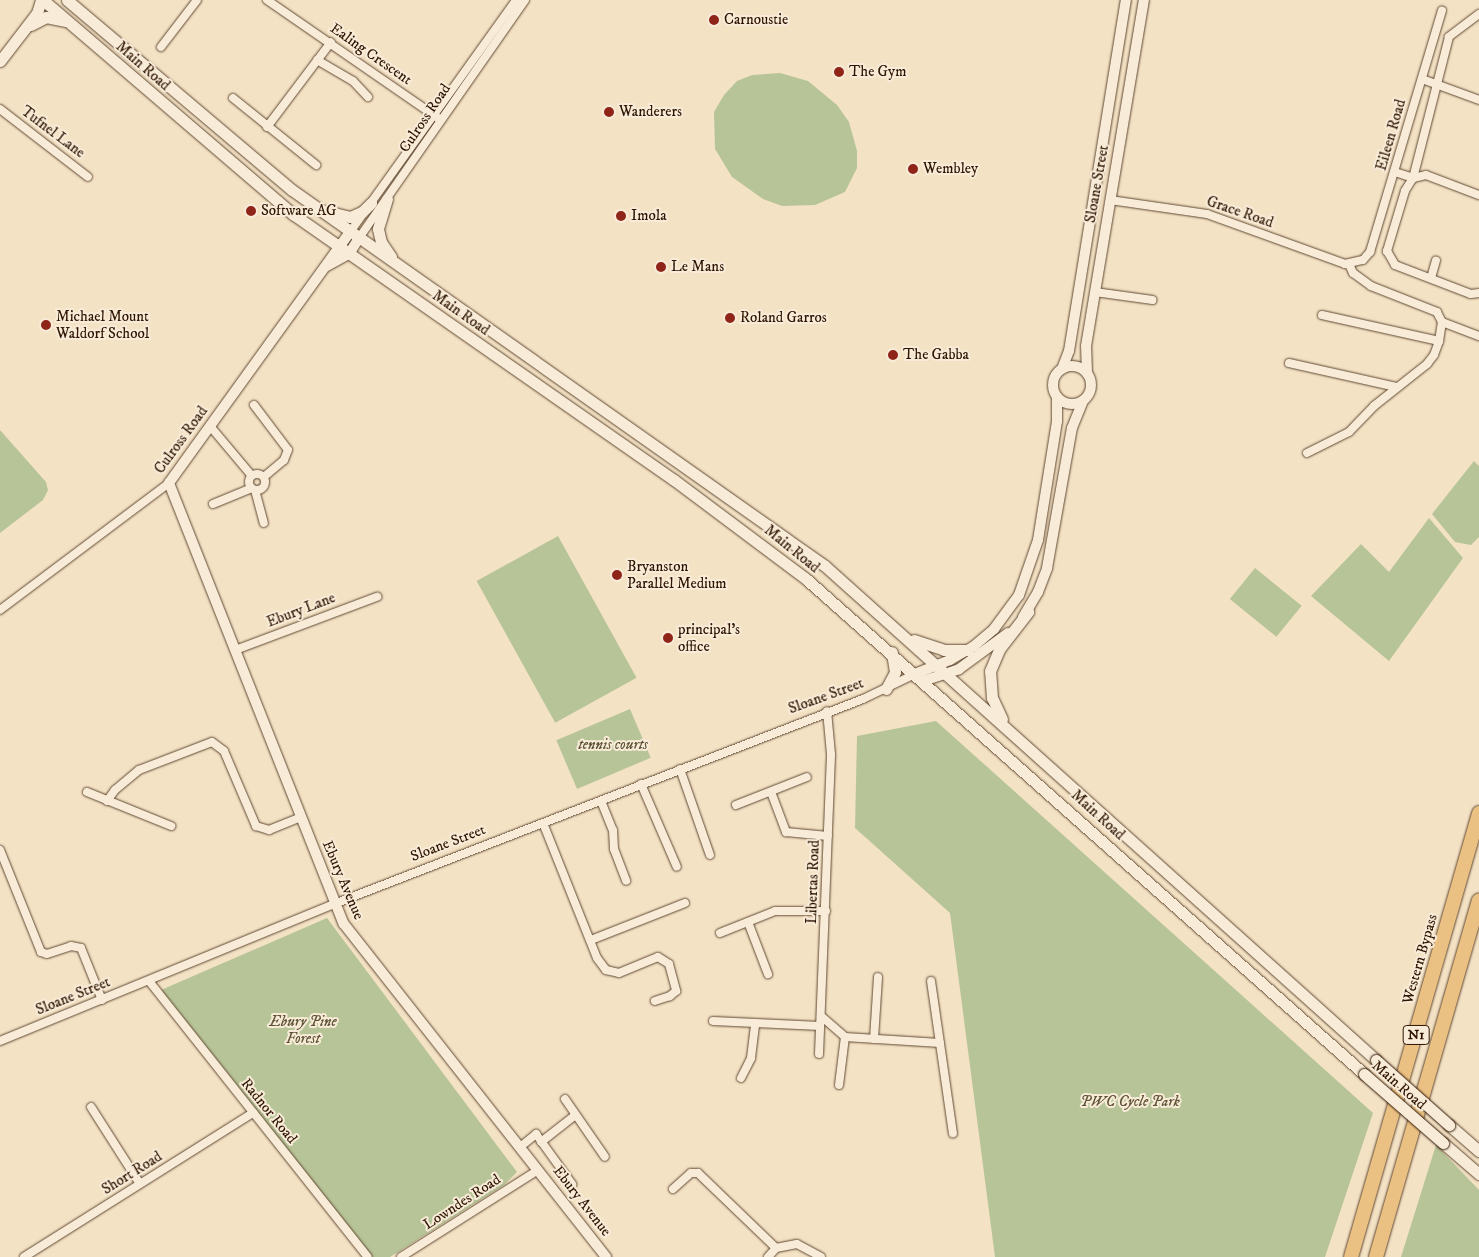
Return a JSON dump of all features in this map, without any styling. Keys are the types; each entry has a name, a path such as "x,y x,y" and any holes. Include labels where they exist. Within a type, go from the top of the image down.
{"highway":[{"name":"Western Bypass","path":"1350,1257 1479,814"},
{"name":"N1","path":"1376,1257 1479,901"}],"main road":[{"name":"Main Road","path":"67,0 318,208 802,549 906,637 1479,1151"},
{"name":"Main Road","path":"47,1 71,24 269,194 344,251 719,512 805,578 892,652 915,678 1479,1174"},
{"path":"0,61 47,1"},
{"path":"22,33 46,17 71,24"},
{"path":"387,199 379,235 395,262"},
{"path":"318,208 350,217 371,204"},
{"path":"1007,727 992,698 990,670 1000,648 1028,612"},
{"path":"906,637 944,650 968,650"},
{"path":"886,689 895,672 892,652"}],"street":[{"path":"160,47 197,0"},
{"name":"Ealing Crescent","path":"267,0 286,10 441,120"},
{"name":"Culross Road","path":"355,235 371,204 516,0"},
{"name":"Culross Road","path":"0,610 169,483 324,268 344,251 355,235 387,199 525,0"},
{"name":"Sloane Street","path":"1062,369 1072,335 1126,0"},
{"name":"Sloane Street","path":"1087,373 1089,331 1144,0"},
{"name":"Eileen Road","path":"1349,264 1358,262 1370,252 1442,10"},
{"path":"1479,14 1450,37 1413,178 1405,191 1388,256 1395,265 1471,294 1479,293"},
{"path":"267,127 331,42"},
{"path":"317,60 353,82 368,97"},
{"path":"1422,79 1479,100"},
{"path":"234,98 267,127 316,165"},
{"name":"Tufnel Lane","path":"0,109 88,177"},
{"path":"1394,172 1413,178 1426,175 1479,195"},
{"path":"1084,257 1091,245 1101,201 1110,200"},
{"name":"Grace Road","path":"1110,200 1207,214 1349,264"},
{"path":"1431,278 1436,261"},
{"path":"1349,264 1358,278 1434,310 1442,322 1479,336"},
{"path":"1076,311 1087,294 1095,292 1152,300"},
{"path":"1322,315 1439,341"},
{"path":"1308,453 1345,435 1396,387 1431,360 1439,341 1442,322"},
{"path":"1072,335 1089,331"},
{"path":"1289,363 1396,387"},
{"path":"1078,366 1087,373 1091,390 1083,401 1066,404 1057,397 1053,382 1062,369 1078,366"},
{"name":"Sloane Street","path":"0,1041 149,982 334,904 915,678 936,665 968,650 1005,616 1028,576 1038,540 1057,421 1057,397"},
{"name":"Sloane Street","path":"915,678 947,675 994,645 1028,612 1047,568 1072,428 1083,401"},
{"path":"213,504 264,486 264,477 284,460 288,450 254,406"},
{"path":"210,426 252,476"},
{"path":"264,477 260,474 252,476 249,482 254,489 264,523"},
{"name":"Ebury Avenue","path":"169,483 334,904 349,931 606,1257"},
{"name":"Ebury Lane","path":"235,650 377,597"},
{"name":"Libertas Road","path":"819,1054 831,754 827,711"},
{"path":"108,801 114,790 139,770 212,742 224,751 256,826 272,829 301,817"},
{"path":"680,769 710,855"},
{"path":"736,806 807,777"},
{"path":"641,784 677,867"},
{"path":"87,792 171,826"},
{"path":"771,792 786,832 828,836"},
{"path":"602,801 613,830 614,849 626,881"},
{"path":"543,823 601,964 614,974 658,957 667,960 676,988 672,995 655,1001"},
{"path":"0,850 41,952 47,954 72,946 81,948 102,1000"},
{"path":"591,940 684,903"},
{"path":"720,933 775,911 826,911"},
{"path":"748,922 768,974"},
{"path":"874,1039 878,977"},
{"path":"931,981 953,1133"},
{"name":"Radnor Road","path":"149,982 368,1257"},
{"path":"820,1016 846,1037 940,1042"},
{"path":"712,1021 820,1026"},
{"path":"741,1078 751,1058 755,1024"},
{"path":"839,1086 846,1037"},
{"path":"565,1098 574,1116 605,1157"},
{"path":"91,1108 140,1184"},
{"name":"Short Road","path":"24,1257 254,1113"},
{"path":"541,1142 574,1116"},
{"path":"520,1147 534,1134 572,1184"},
{"name":"Lowndes Road","path":"401,1257 538,1170"},
{"path":"673,1189 691,1172 698,1173 776,1248"},
{"path":"768,1257 776,1248 797,1244 821,1257"}],"green space":[{"path":"780,73 808,81 837,105 849,122 857,151 857,168 845,192 815,205 782,206 763,199 732,177 715,149 714,112 724,95 737,81 752,75"},
{"path":"0,430 46,482 48,490 43,500 0,533"},
{"path":"1474,461 1479,466 1479,537 1471,545 1455,542 1432,514"},
{"path":"1429,518 1463,558 1389,661 1311,596 1361,544 1389,572"},
{"path":"558,536 637,678 555,723 477,581"},
{"path":"1255,568 1302,606 1276,637 1230,599"},
{"name":"tennis courts","path":"630,709 651,758 577,789 556,740"},
{"name":"PWC Cycle Park","path":"936,721 1373,1113 1325,1257 995,1257 950,913 855,828 857,736"},
{"name":"Ebury Pine Forest","path":"327,918 517,1172 504,1185 390,1257 366,1257 257,1110 161,990"},
{"path":"1436,1145 1479,1190 1479,1257 1401,1257"}],"place":[{"name":"Carnoustie","path":"714,20"},
{"name":"The Gym","path":"839,72"},
{"name":"Wanderers","path":"609,112"},
{"name":"Wembley","path":"913,169"},
{"name":"Software AG","path":"251,211"},
{"name":"Imola","path":"621,216"},
{"name":"Le Mans","path":"661,267"},
{"name":"Roland Garros","path":"730,318"},
{"name":"Michael Mount Waldorf School","path":"46,325"},
{"name":"The Gabba","path":"893,355"},
{"name":"Bryanston Parallel Medium","path":"617,575"},
{"name":"principal's office","path":"668,638"}]}
